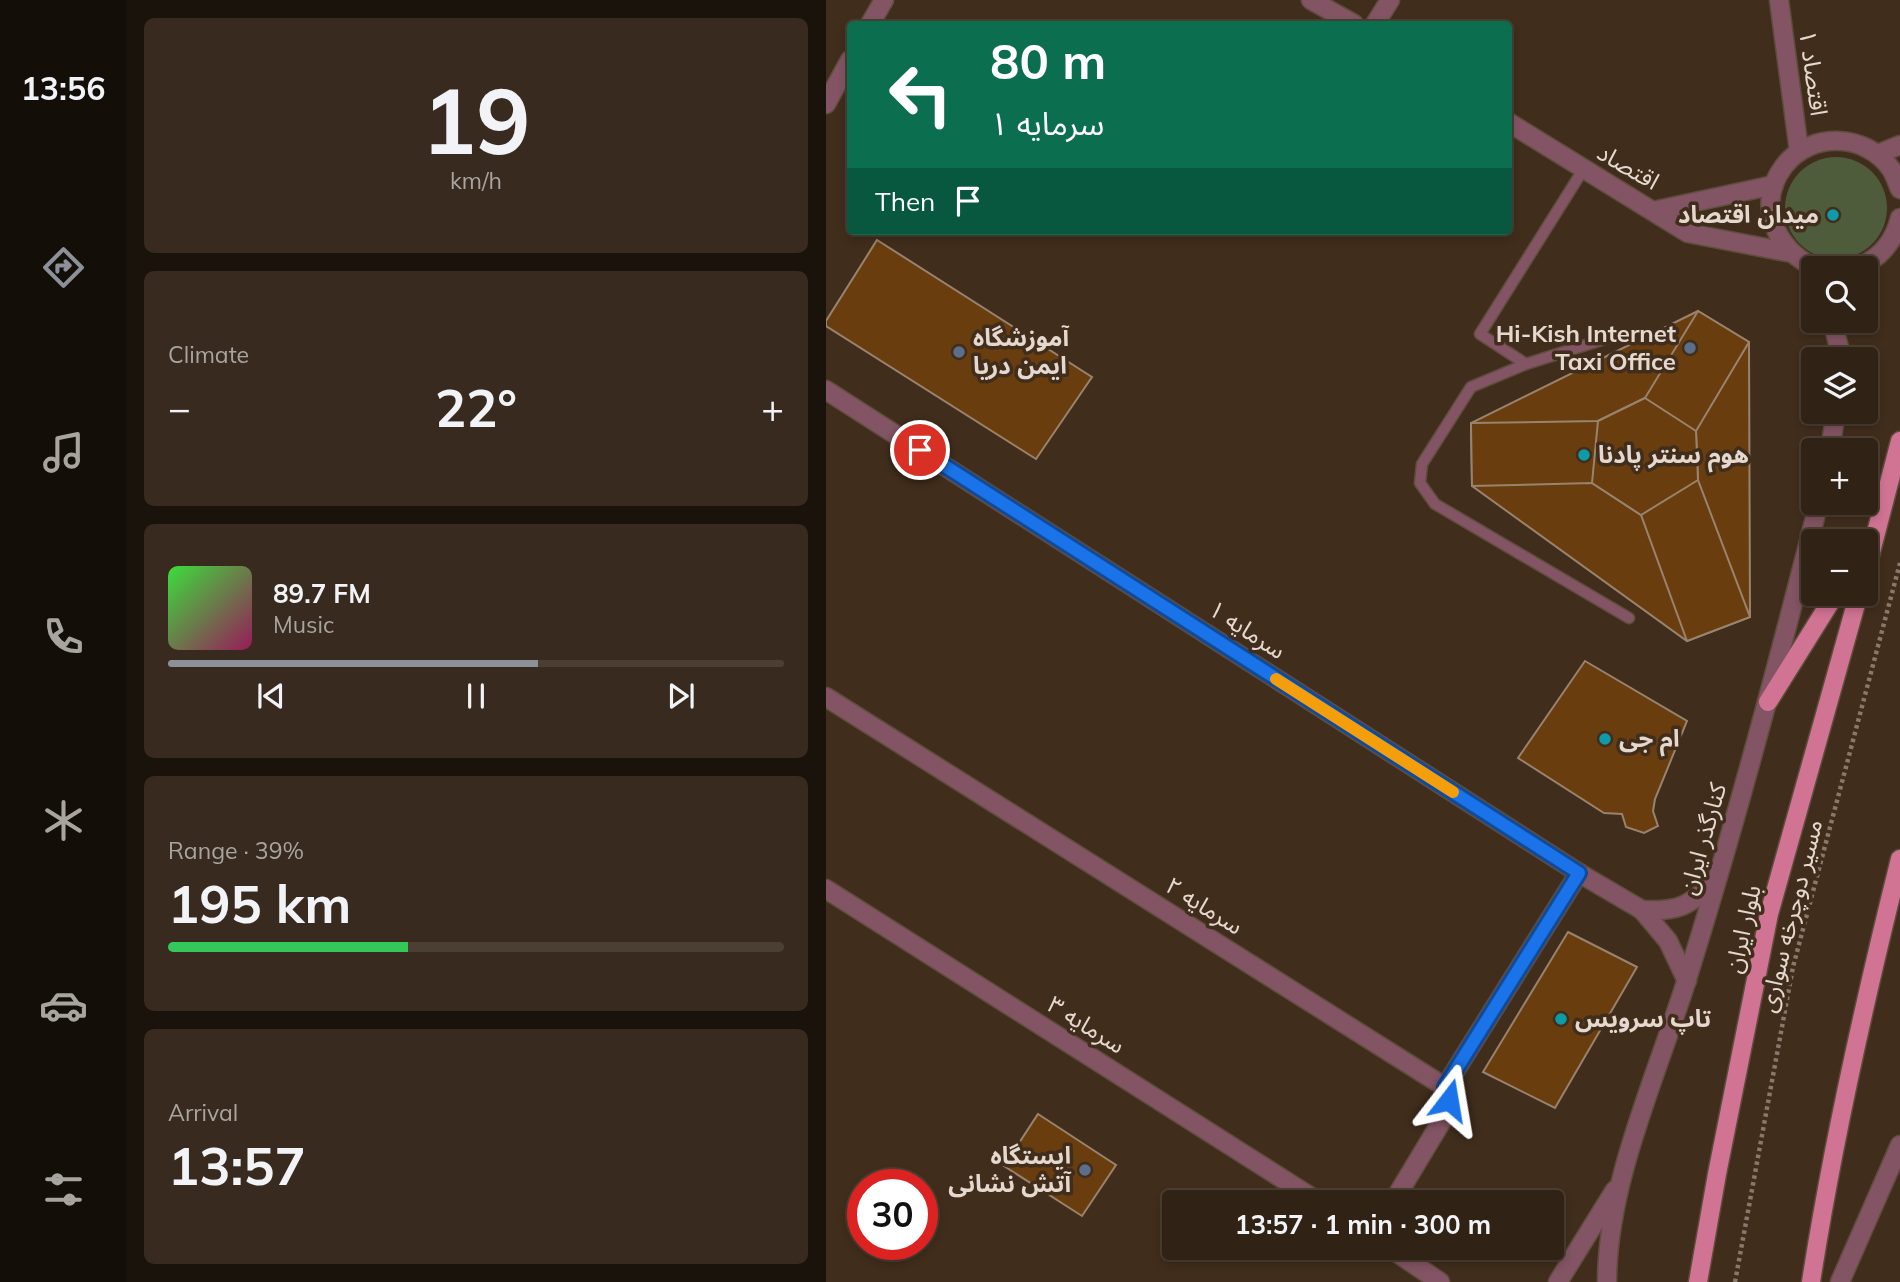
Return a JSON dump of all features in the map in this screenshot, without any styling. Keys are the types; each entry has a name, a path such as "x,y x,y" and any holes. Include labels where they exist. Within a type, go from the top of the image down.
{"main road":[{"path":"1877,529 1900,441"},
{"path":"1876,529 1878,525"},
{"path":"1768,702 1828,606"},
{"name":"بلوار ایران","path":"1699,1282 1717,1174 1769,915 1855,606"},
{"path":"1811,1282 1825,1195 1900,859"}],"street":[{"path":"872,21 884,0"},
{"path":"1311,0 1349,21"},
{"path":"1377,21 1390,0"},
{"name":"اقتصاد ۱","path":"1779,0 1799,152"},
{"path":"826,104 847,66"},
{"name":"اقتصاد","path":"1512,125 1653,211 1774,185"},
{"path":"1801,259 1784,246 1774,226 1771,206 1774,185 1784,166 1799,152 1818,143 1839,140 1860,144 1878,154 1892,170 1900,189"},
{"path":"1878,154 1900,145"},
{"path":"1653,211 1688,233 1801,261"},
{"path":"1877,256 1896,233 1900,218"},
{"name":"سرمایه ۱","path":"826,390 1579,873 1642,910 1668,941 1686,981"},
{"name":"کنارگذر ایران","path":"1607,1282 1619,1185 1717,879 1768,702 1816,515"},
{"name":"سرمایه ۲","path":"826,697 1445,1087"},
{"path":"1400,1190 1446,1114 1449,1100 1445,1087 1579,873"},
{"path":"1642,910 1666,911 1693,901 1717,879"},
{"name":"سرمایه ۳","path":"826,889 1300,1190"},
{"path":"1840,1282 1900,1145"},
{"name":"کنارگذر ایران","path":"1558,1282 1619,1185"},
{"path":"1408,1260 1440,1282"}],"lane":[{"path":"1525,364 1480,334 1583,170"},
{"path":"1611,337 1525,364 1471,387 1422,464 1420,482 1434,504 1629,618"}],"path":[{"name":"مسیر دوچرخه سواری","path":"1735,1282 1793,967 1900,563"}],"green space":[{"path":"1826,158 1846,158 1865,165 1879,179 1886,198 1886,218 1879,237 1865,251 1853,256 1819,256 1807,251 1793,237 1786,218 1786,198 1793,179 1807,165"}],"building":[{"name":"آموزشگاه ایمن دریا","path":"877,240 1092,377 1036,459 826,326 826,321"},
{"path":"1698,311 1749,342 1750,617 1687,641 1472,486 1471,423"},
{"name":"هوم سنتر پادنا","path":"1698,311 1749,342 1696,431 1698,480 1750,617 1687,641 1641,515 1592,483 1472,486 1471,423 1598,421 1645,398"},
{"path":"1645,398 1696,431 1698,480 1641,515 1592,483 1598,421"},
{"name":"ام جی","path":"1585,661 1687,721 1655,799 1653,811 1658,826 1644,833 1626,827 1622,814 1604,813 1518,758"},
{"name":"تاپ سرویس","path":"1568,932 1637,967 1555,1108 1483,1072"},
{"path":"1038,1114 1116,1165 1082,1216 1004,1166"}],"slow traffic":[{"path":"1276,679 1453,792"}],"place":[{"name":"میدان اقتصاد","path":"1833,215"},
{"name":"Hi-Kish Internet Taxi Office","path":"1690,348"},
{"name":"آموزشگاه ایمن دریا","path":"959,352"},
{"name":"هوم سنتر پادنا","path":"1584,455"},
{"name":"ام جی","path":"1605,739"},
{"name":"تاپ سرویس","path":"1561,1019"},
{"name":"ایستگاه آتش نشانی","path":"1085,1170"}],"route":[{"path":"920,450 1579,873 1445,1087 1449,1100"}]}
